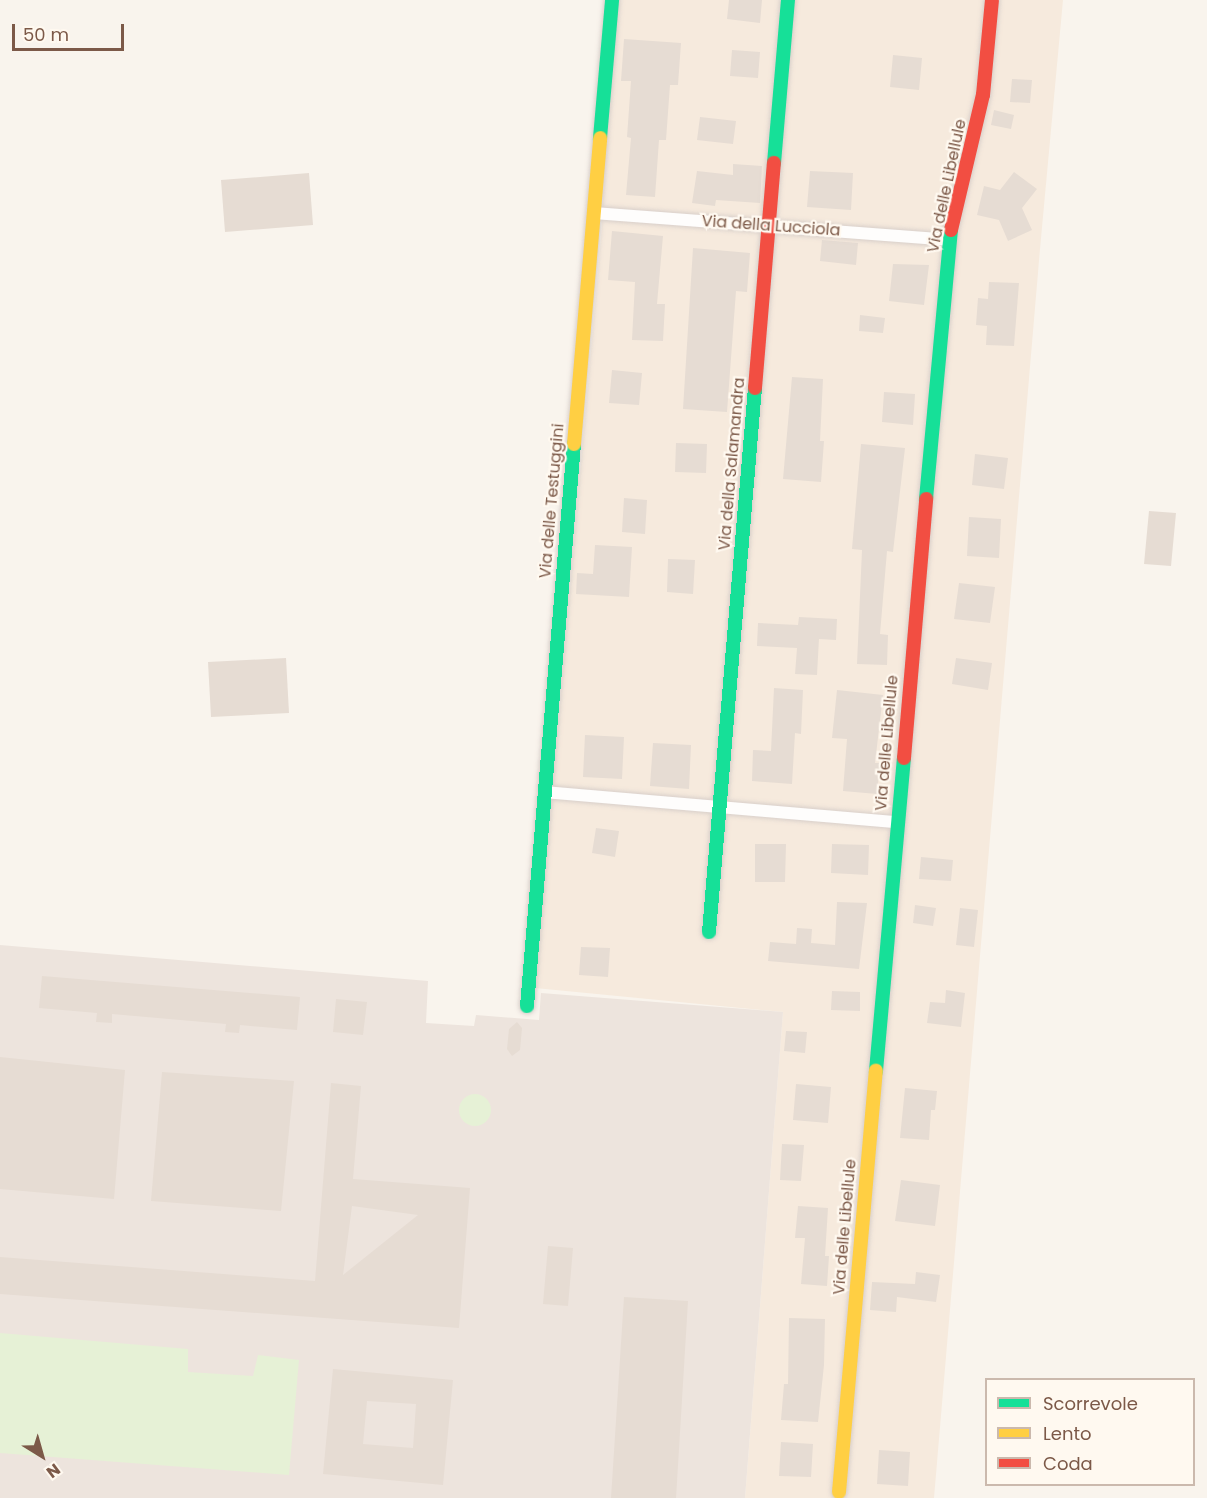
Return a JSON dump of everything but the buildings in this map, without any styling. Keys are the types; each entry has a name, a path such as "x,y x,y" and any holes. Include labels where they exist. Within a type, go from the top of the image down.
{"street":[{"name":"Via delle Testuggini","path":"527,1006 612,0"},
{"name":"Via della Salamandra","path":"709,932 788,0"},
{"name":"Via delle Libellule","path":"839,1492 949,240 983,95 992,0"},
{"name":"Via della Lucciola","path":"593,213 949,240"},
{"path":"544,792 897,822"}],"shaded area":[{"path":"609,0 1063,0 934,1498 745,1498 783,1012 535,988 602,226"},
{"path":"0,945 428,981 426,1023 474,1026 476,1015 539,1020 541,993 783,1012 745,1498 0,1498"}],"green space":[{"path":"475,1094 487,1098 491,1110 487,1122 475,1126 463,1122 459,1110 463,1098"},
{"path":"0,1333 188,1349 188,1372 253,1376 258,1355 299,1360 289,1475 0,1453"}],"traffic: fast":[{"path":"600,138 612,0"},
{"path":"774,163 788,0"},
{"path":"926,499 951,230"},
{"path":"709,932 755,388"},
{"path":"527,1006 574,444"},
{"path":"876,1071 904,758"}],"traffic: slow":[{"path":"574,444 600,138"},
{"path":"839,1492 876,1071"}],"traffic: jam":[{"path":"951,230 983,95 992,0"},
{"path":"755,388 774,163"},
{"path":"904,758 926,499"}]}
